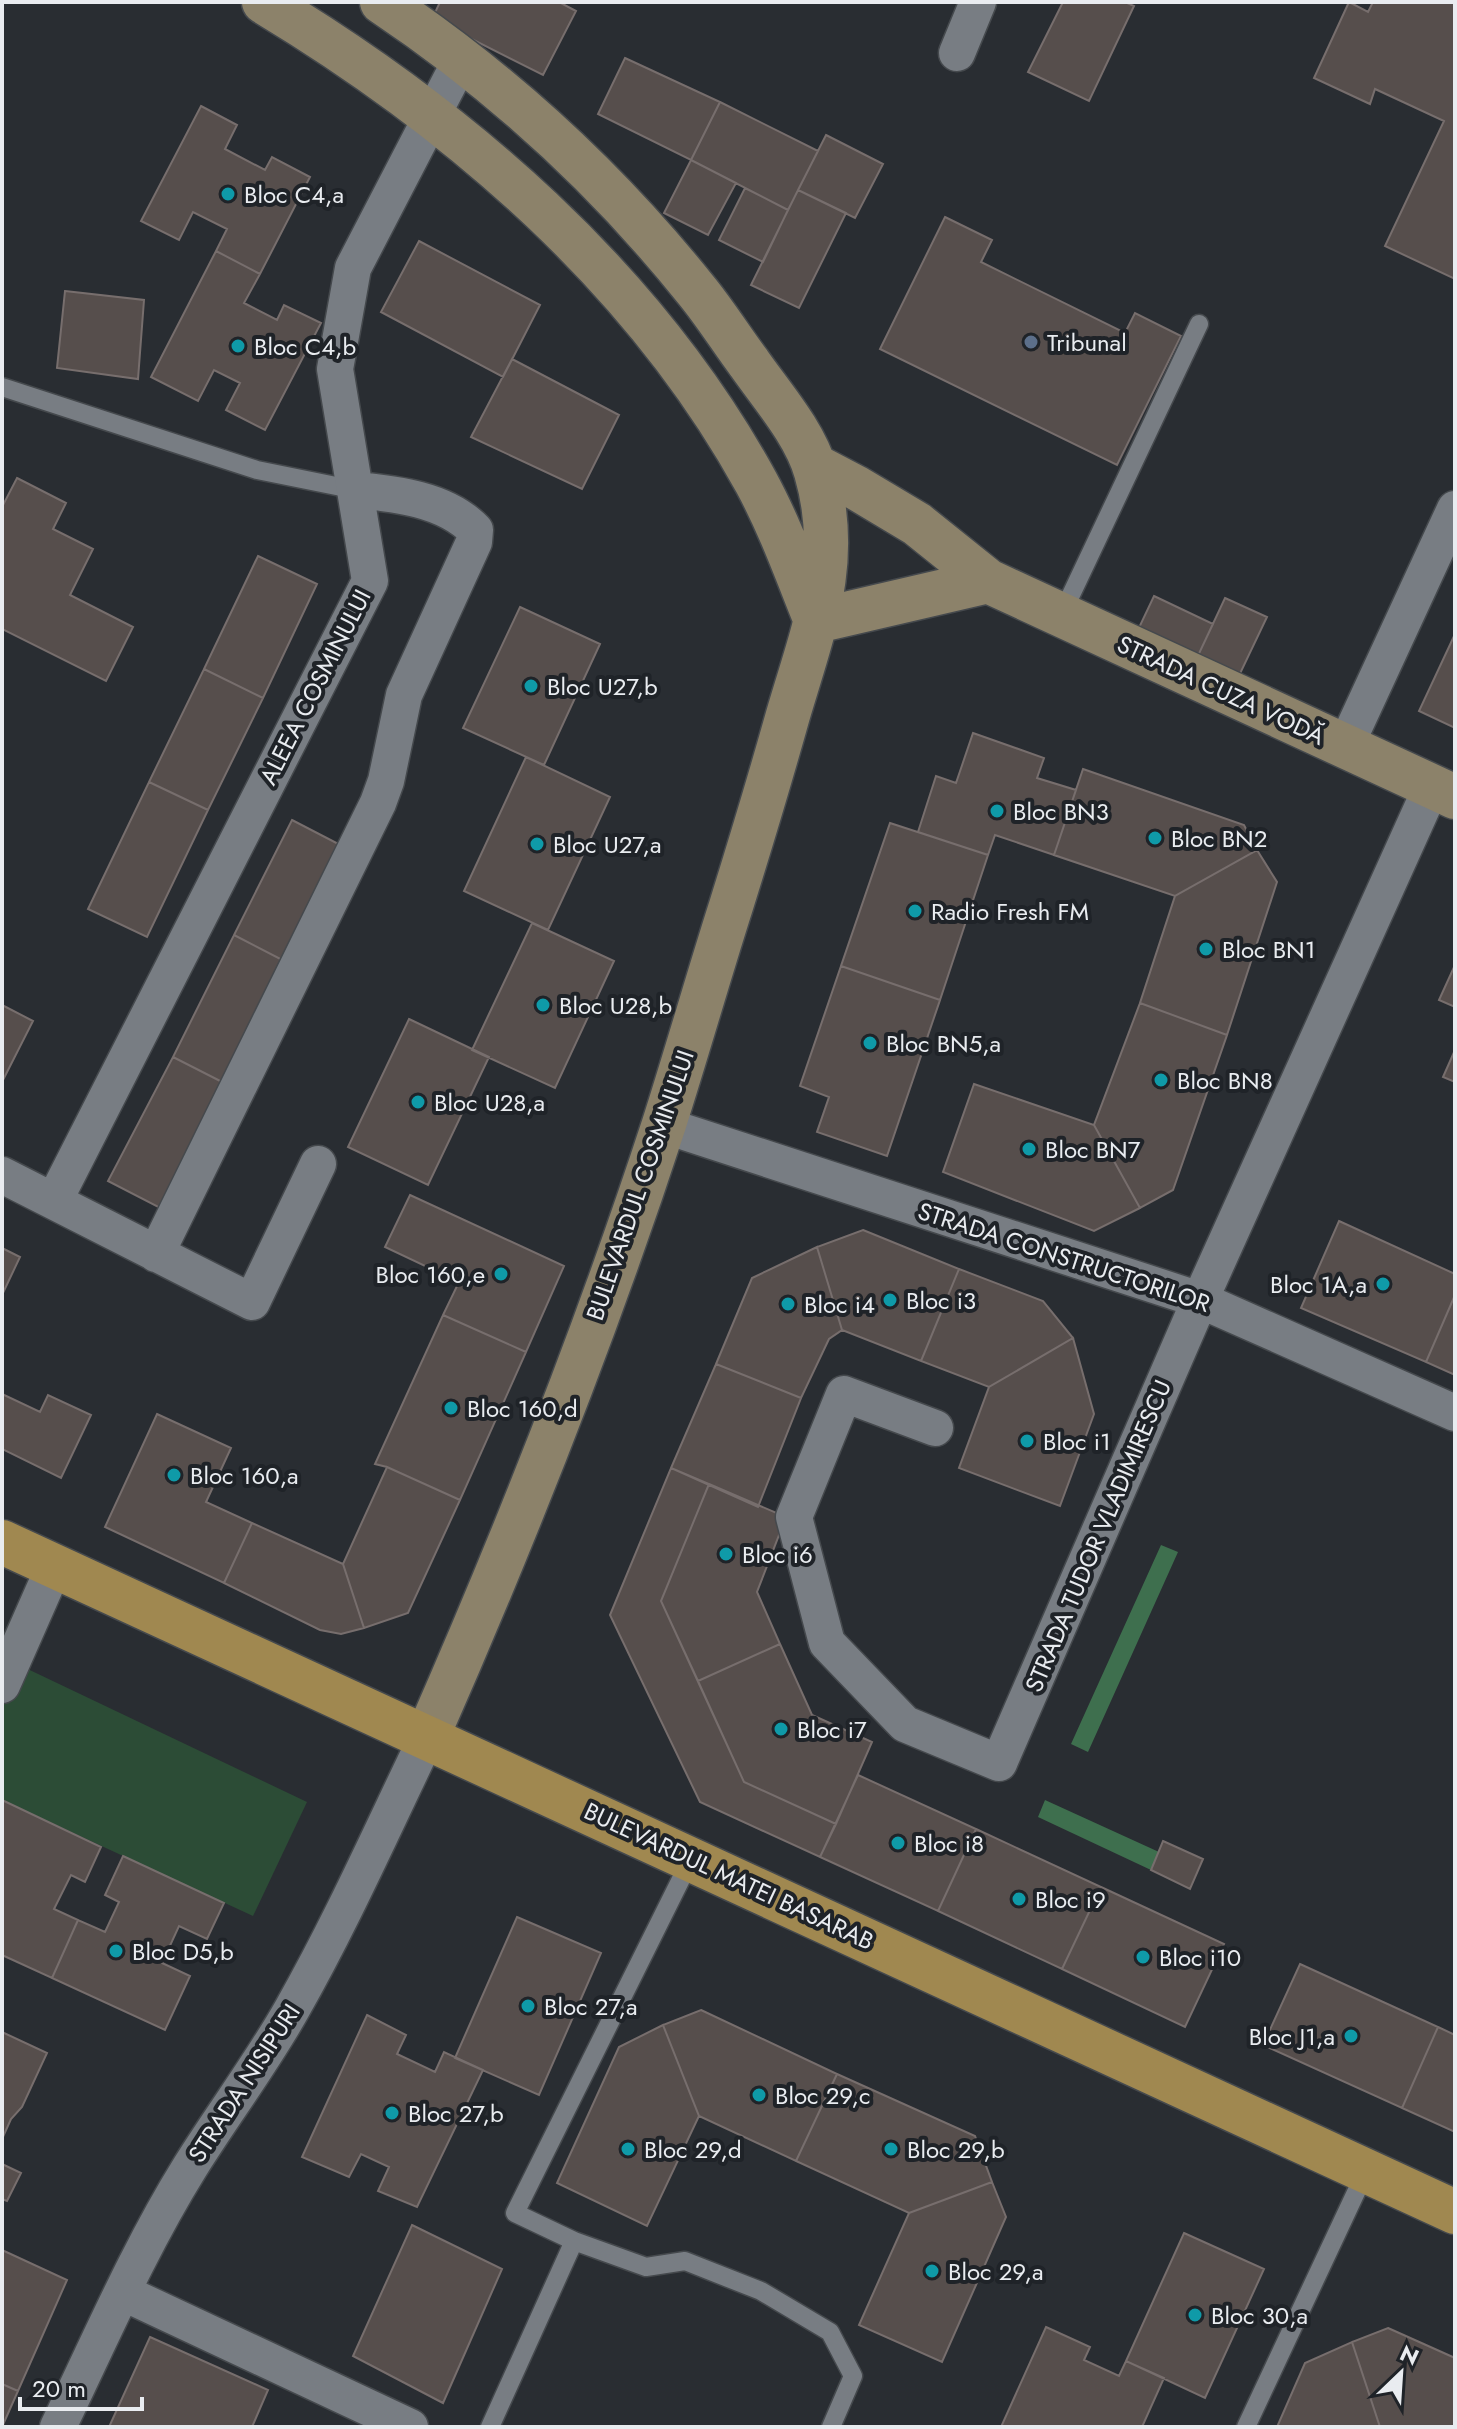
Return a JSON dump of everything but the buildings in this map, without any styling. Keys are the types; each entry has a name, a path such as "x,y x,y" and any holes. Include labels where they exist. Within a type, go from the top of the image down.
{"main road":[{"name":"BULEVARDUL MATEI BASARAB","path":"2,1542 1455,2212"}],"street":[{"path":"264,2 432,114 549,217 602,273 650,327 720,422 757,484 816,621 988,581"},
{"name":"BULEVARDUL COSMINULUI","path":"382,2 462,58 530,116 586,170 698,292 771,394 815,466 824,503 828,550 816,621 757,824 663,1125 580,1360 501,1562 427,1737"},
{"path":"957,53 978,2"},
{"name":"ALEEA COSMINULUI","path":"54,1201 370,581 335,369 353,268 462,58"},
{"name":"STRADA CUZA VODĂ","path":"815,466 917,524 988,581 1443,791"},
{"path":"156,1254 378,803 386,781 404,695 474,542 475,530 467,521 434,505 412,497 356,490"},
{"path":"1345,747 1455,509"},
{"name":"STRADA TUDOR VLADIMIRESCU","path":"935,1428 844,1394 794,1517 827,1643 905,1724 999,1763 1200,1300 1443,791"},
{"name":"STRADA CONSTRUCTORILOR","path":"663,1125 1200,1300 1455,1413"},
{"path":"2,1175 252,1302 318,1164"},
{"path":"2,1685 54,1567"},
{"name":"STRADA NISIPURI","path":"58,2427 189,2167 293,2007 345,1908 427,1737"},
{"path":"124,2293 410,2427"}],"lane":[{"path":"1061,616 1199,324"},
{"path":"2,387 257,470 356,490"},
{"path":"691,1859 515,2213 574,2241 646,2267 685,2261 761,2291 830,2332 853,2376 831,2427"},
{"path":"1246,2427 1366,2171"},
{"path":"490,2427 574,2241"}],"green space":[{"path":"1161,1545 1178,1552 1088,1752 1071,1744"},
{"path":"15,1663 307,1802 253,1916 2,1800 2,1690"},
{"path":"1045,1800 1159,1852 1151,1870 1038,1817"}],"place":[{"name":"Bloc C4,a","path":"228,194"},
{"name":"Tribunal","path":"1031,342"},
{"name":"Bloc C4,b","path":"238,346"},
{"name":"Bloc U27,b","path":"531,686"},
{"name":"Bloc BN3","path":"997,811"},
{"name":"Bloc BN2","path":"1155,838"},
{"name":"Bloc U27,a","path":"537,844"},
{"name":"Radio Fresh FM","path":"915,911"},
{"name":"Bloc BN1","path":"1206,949"},
{"name":"Bloc U28,b","path":"543,1005"},
{"name":"Bloc BN5,a","path":"870,1043"},
{"name":"Bloc BN8","path":"1161,1080"},
{"name":"Bloc U28,a","path":"418,1102"},
{"name":"Bloc BN7","path":"1029,1149"},
{"name":"Bloc 160,e","path":"501,1274"},
{"name":"Bloc 1A,a","path":"1383,1284"},
{"name":"Bloc i3","path":"890,1300"},
{"name":"Bloc i4","path":"788,1304"},
{"name":"Bloc 160,d","path":"451,1408"},
{"name":"Bloc i1","path":"1027,1441"},
{"name":"Bloc 160,a","path":"174,1475"},
{"name":"Bloc i6","path":"726,1554"},
{"name":"Bloc i7","path":"781,1729"},
{"name":"Bloc i8","path":"898,1843"},
{"name":"Bloc i9","path":"1019,1899"},
{"name":"Bloc D5,b","path":"116,1951"},
{"name":"Bloc i10","path":"1143,1957"},
{"name":"Bloc 27,a","path":"528,2006"},
{"name":"Bloc J1,a","path":"1351,2036"},
{"name":"Bloc 29,c","path":"759,2095"},
{"name":"Bloc 27,b","path":"392,2113"},
{"name":"Bloc 29,d","path":"628,2149"},
{"name":"Bloc 29,b","path":"891,2149"},
{"name":"Bloc 29,a","path":"932,2271"},
{"name":"Bloc 30,a","path":"1195,2315"}]}
